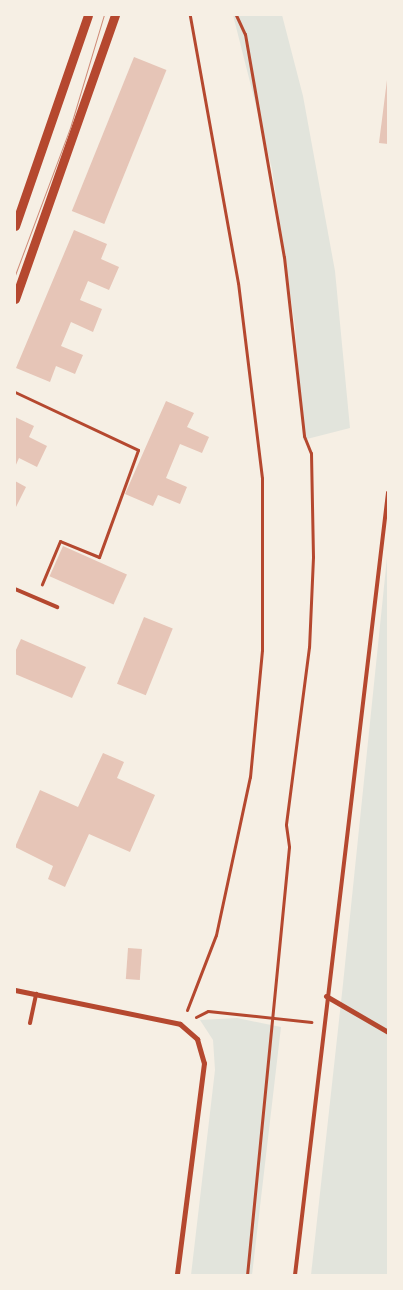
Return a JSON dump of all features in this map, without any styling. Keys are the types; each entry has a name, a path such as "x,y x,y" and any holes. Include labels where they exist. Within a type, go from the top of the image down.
{"street":[{"path":"15,226 88,15"},
{"path":"15,299 115,15"},
{"path":"15,990 180,1024 197,1039 204,1063 177,1275"},
{"path":"326,996 388,1032"}],"lane":[{"path":"295,1275 325,1024 326,996 388,493"},
{"path":"381,557 388,557"},
{"path":"15,589 58,606"},
{"path":"30,1023 36,994"}],"path":[{"path":"180,1024 216,934 250,777 262,650 262,478 238,283 190,15"},
{"path":"236,15 246,34 282,248 304,436 311,453 309,647 286,825 289,848 247,1275"},
{"path":"15,392 138,450 99,557 60,541 36,598"},
{"path":"180,1024 208,1012 273,1017 325,1024"}],"shaded area":[{"path":"233,15 282,15 303,96 335,271 350,428 303,440 295,327 272,169"},
{"path":"388,548 388,1275 311,1275 343,984"},
{"path":"237,1018 281,1027 252,1275 191,1275 215,1070 213,1040 200,1020"}],"building":[{"path":"134,57 166,70 104,224 72,211"},
{"path":"388,72 388,144 379,143"},
{"path":"74,230 107,244 101,259 119,267 109,290 88,281 80,300 102,309 93,332 71,322 61,346 83,355 75,374 56,366 50,382 16,368"},
{"path":"166,401 194,413 187,427 209,437 202,453 180,444 166,478 187,487 180,504 158,495 153,506 125,494"},
{"path":"15,417 34,426 29,437 47,446 37,467 19,458 15,467"},
{"path":"15,481 26,487 15,509"},
{"path":"63,546 127,574 114,605 50,576"},
{"path":"144,617 173,629 146,695 117,684"},
{"path":"21,639 86,667 72,698 15,674 15,652"},
{"path":"103,753 124,762 117,778 155,795 130,852 89,834 65,887 48,879 53,866 15,847 40,790 78,807"},
{"path":"128,948 142,949 140,980 126,979"}],"tram line":[{"path":"15,275 70,128 104,15"}]}
